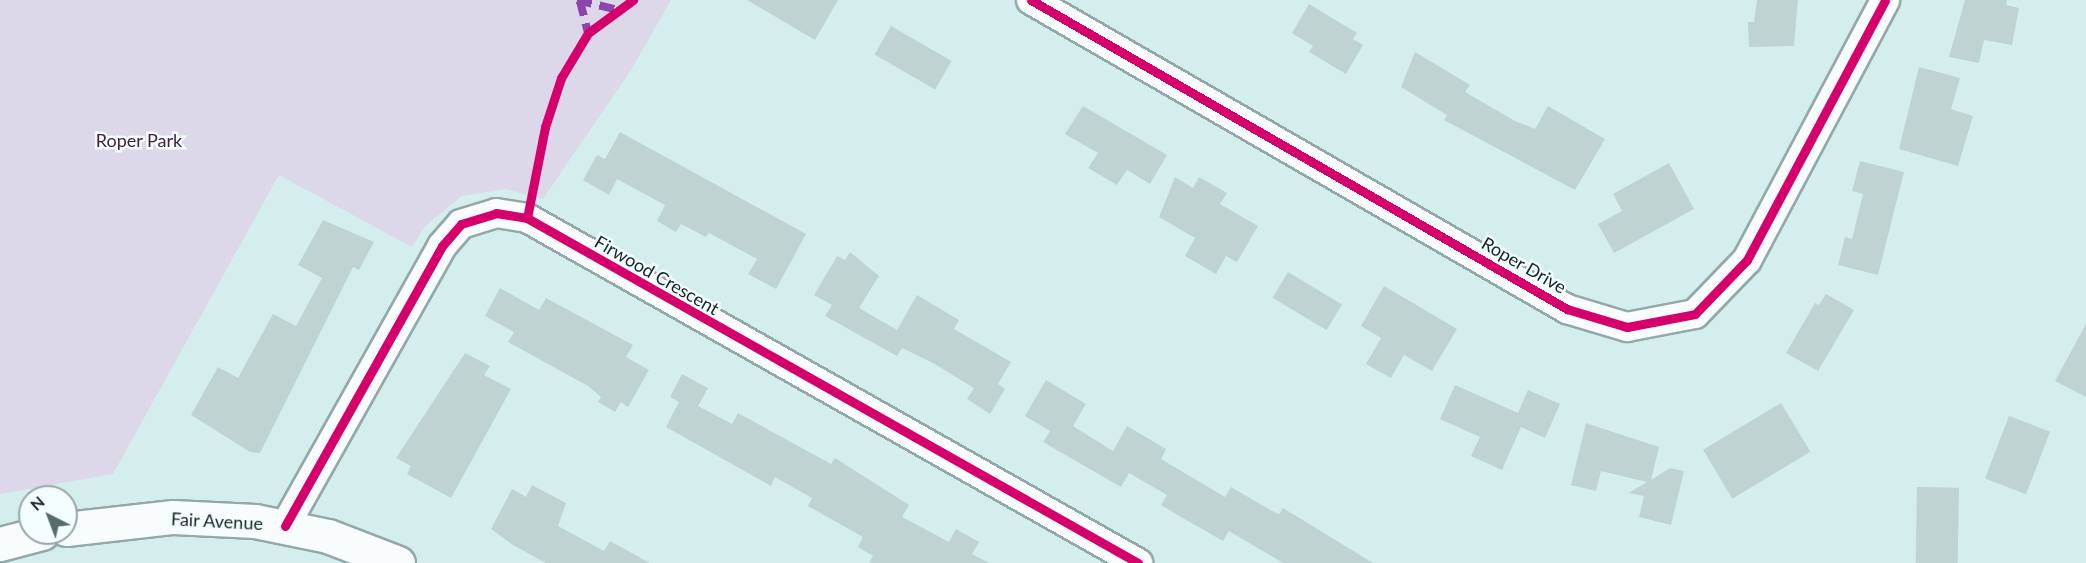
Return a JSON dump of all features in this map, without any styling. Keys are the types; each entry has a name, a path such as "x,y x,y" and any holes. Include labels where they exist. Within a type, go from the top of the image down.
{"street":[{"name":"Roper Drive","path":"1031,0 1568,309 1627,327 1695,314 1747,260 1885,0"},
{"name":"Firwood Crescent","path":"285,526 442,246 462,224 496,213 527,218 1138,563"},
{"name":"Fair Avenue","path":"78,528 174,517 285,526 398,563"},
{"path":"0,544 18,539"}],"green space":[{"name":"Roper Park","path":"0,0 671,0 631,70 543,199 505,189 462,196 425,226 412,247 279,175 113,474 51,485 18,485 18,491 0,494"}],"building":[{"path":"747,0 838,0 815,40"},
{"path":"1757,0 1798,0 1794,46 1749,47 1748,22 1754,22"},
{"path":"1965,0 2007,0 2006,5 2019,8 2012,45 1984,40 1979,63 1949,57"},
{"path":"1309,4 1357,33 1353,39 1363,45 1346,74 1309,52 1313,46 1292,33"},
{"path":"891,26 952,61 935,90 874,55"},
{"path":"1415,52 1470,85 1465,92 1515,121 1535,129 1548,106 1605,139 1575,190 1444,120 1447,115 1401,87"},
{"path":"1919,67 1960,78 1951,109 1973,116 1958,166 1899,149"},
{"path":"1083,106 1167,155 1150,184 1127,170 1117,185 1088,168 1098,153 1065,134"},
{"path":"620,132 806,234 776,289 748,274 757,259 709,233 706,237 681,224 676,232 657,221 665,205 617,179 609,195 583,180 597,155 605,159"},
{"path":"1860,161 1904,172 1878,275 1838,265 1845,237 1852,239 1863,194 1852,191"},
{"path":"1669,163 1694,209 1614,253 1598,224 1622,211 1613,194"},
{"path":"1175,177 1193,188 1199,177 1227,193 1220,204 1258,226 1237,262 1226,256 1216,274 1185,256 1195,238 1159,217"},
{"path":"323,220 374,242 359,270 353,267 260,453 250,452 191,415 218,367 238,378 273,314 296,326 322,278 298,265"},
{"path":"850,252 879,276 859,308 897,330 917,295 959,320 954,329 1011,362 998,384 1005,389 990,414 967,399 974,388 933,363 902,348 897,356 825,316 832,305 814,295 837,256 845,260"},
{"path":"1288,272 1342,304 1327,330 1273,298"},
{"path":"1384,286 1457,329 1432,371 1404,355 1391,378 1366,364 1381,338 1361,326"},
{"path":"500,288 539,310 546,298 633,345 626,357 649,370 628,407 621,402 615,412 598,402 601,397 588,386 508,342 514,332 485,316"},
{"path":"1826,294 1854,310 1818,371 1786,353 1815,303 1819,305"},
{"path":"2086,324 2086,397 2055,381"},
{"path":"465,353 490,366 484,375 511,389 451,498 407,474 411,466 396,458"},
{"path":"682,374 708,388 698,406 732,424 738,413 831,464 835,458 909,505 902,517 949,542 956,529 979,542 972,554 989,563 869,563 873,556 858,547 863,537 808,506 812,498 775,477 771,486 666,427 679,402 670,397"},
{"path":"1046,380 1086,404 1073,426 1113,451 1127,426 1166,449 1161,459 1225,497 1231,487 1279,514 1283,508 1373,563 1283,563 1229,531 1223,541 1181,517 1161,505 1167,495 1129,473 1121,487 1043,442 1050,431 1025,416"},
{"path":"1455,385 1518,413 1528,390 1560,404 1545,438 1521,427 1502,470 1471,456 1480,437 1440,419"},
{"path":"1781,403 1810,452 1732,499 1703,450"},
{"path":"2009,416 2050,432 2026,494 1985,479"},
{"path":"1586,423 1659,447 1651,480 1670,468 1684,471 1671,525 1639,517 1644,496 1629,493 1647,482 1601,471 1596,491 1571,485"},
{"path":"532,485 566,503 558,526 604,551 610,541 650,563 546,563 513,545 491,529 512,489 526,497"},
{"path":"1917,487 1959,488 1958,563 1916,563"}],"marked path":[{"path":"577,0 618,10"},
{"path":"580,1 588,33"}],"cycle path":[{"path":"527,218 545,127 561,78 588,33 633,0"},
{"path":"1031,0 1567,309 1627,327 1695,314 1747,260 1885,0"},
{"path":"285,526 442,246 461,224 496,213 527,218 1138,563"}]}
